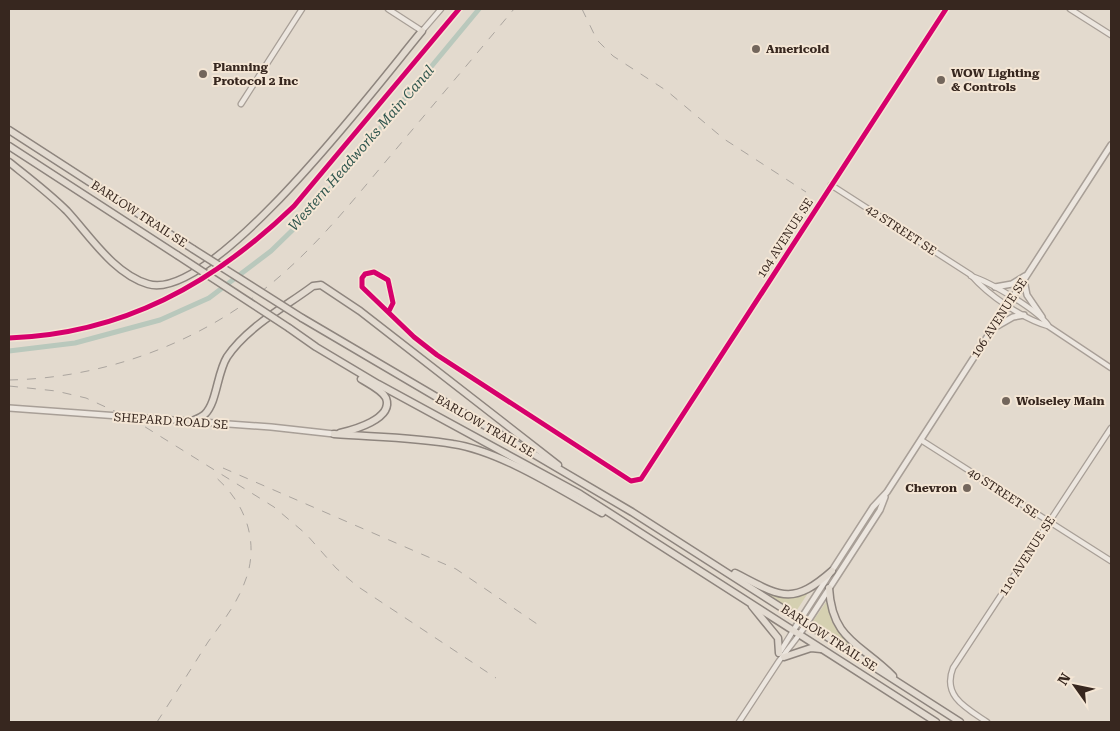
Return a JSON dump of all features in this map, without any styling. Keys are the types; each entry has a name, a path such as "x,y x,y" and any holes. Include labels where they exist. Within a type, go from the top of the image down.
{"main road":[{"path":"9,162 65,210 134,278 149,284 166,285 188,276 247,233 301,176 422,31"},
{"name":"BARLOW TRAIL SE","path":"9,130 302,318 564,471 960,722"},
{"name":"BARLOW TRAIL SE","path":"9,146 334,358 580,494 936,722"},
{"path":"188,423 204,416 209,410 218,378 226,359 236,346 313,286 320,284 360,311 475,403 552,459 564,471"},
{"path":"334,358 341,366 380,391 386,398 386,404 378,418 354,429 334,434"},
{"path":"334,434 453,444 477,450 513,466 634,528"},
{"path":"704,558 770,591 788,595 809,590 832,571"},
{"path":"829,588 831,610 836,624 846,636 902,685"},
{"path":"750,603 778,638 781,657 811,648 822,649"}],"street":[{"path":"241,104 302,9"},
{"path":"388,9 422,31 441,9"},
{"name":"104 AVENUE SE","path":"389,311 414,336 437,355 631,481 641,479 946,9"},
{"path":"1070,9 1111,35"},
{"name":"106 AVENUE SE","path":"804,622 832,571 874,507 887,492 1111,145"},
{"name":"42 STREET SE","path":"831,185 971,275 984,279 1042,317 1048,326"},
{"path":"374,272 388,280 393,303 389,311 362,287 364,274 374,272"},
{"path":"995,287 1012,284 1028,274"},
{"name":"42 STREET SE","path":"971,275 981,287 1037,323 1048,326 1111,368"},
{"path":"1024,280 1027,296 1042,317"},
{"path":"992,329 1013,317 1024,315"},
{"name":"SHEPARD ROAD SE","path":"9,408 334,434"},
{"name":"110 AVENUE SE","path":"987,722 956,699 949,679 956,662 1111,428"},
{"name":"40 STREET SE","path":"920,440 1111,561"},
{"name":"106 AVENUE SE","path":"739,722 796,633 829,588 880,510 887,492"}],"shaded area":[{"path":"808,593 795,613 768,596 769,594 790,598"},
{"path":"826,602 833,624 850,644 849,646 813,625 813,621"}],"waterway":[{"name":"Western Headworks Main Canal","path":"9,351 75,343 160,320 209,298 271,251 309,214 479,9"}],"railway":[{"path":"9,380 85,372 159,350 194,334 227,315 259,293 288,269 329,228 514,9"},
{"path":"582,9 597,40 613,56 667,91 724,139 806,192"},
{"path":"9,386 56,391 86,398 134,420 274,507 306,534 336,568 357,586 496,678"},
{"path":"223,468 456,569 540,626"},
{"path":"157,722 208,642 233,607 241,592 249,569 250,539 242,511 225,486 213,475"}],"cycle path":[{"path":"9,338 51,334 90,327 128,315 164,300 198,281 231,259 294,206 459,9"},
{"path":"389,311 393,303 388,280 374,272 365,274 362,278 362,287 414,337 437,355 631,481 641,479 946,9"}],"place":[{"name":"Americold","path":"756,49"},
{"name":"Planning Protocol 2 Inc","path":"203,74"},
{"name":"WOW Lighting & Controls","path":"941,80"},
{"name":"Wolseley Main","path":"1006,401"},
{"name":"Chevron","path":"967,488"}]}
